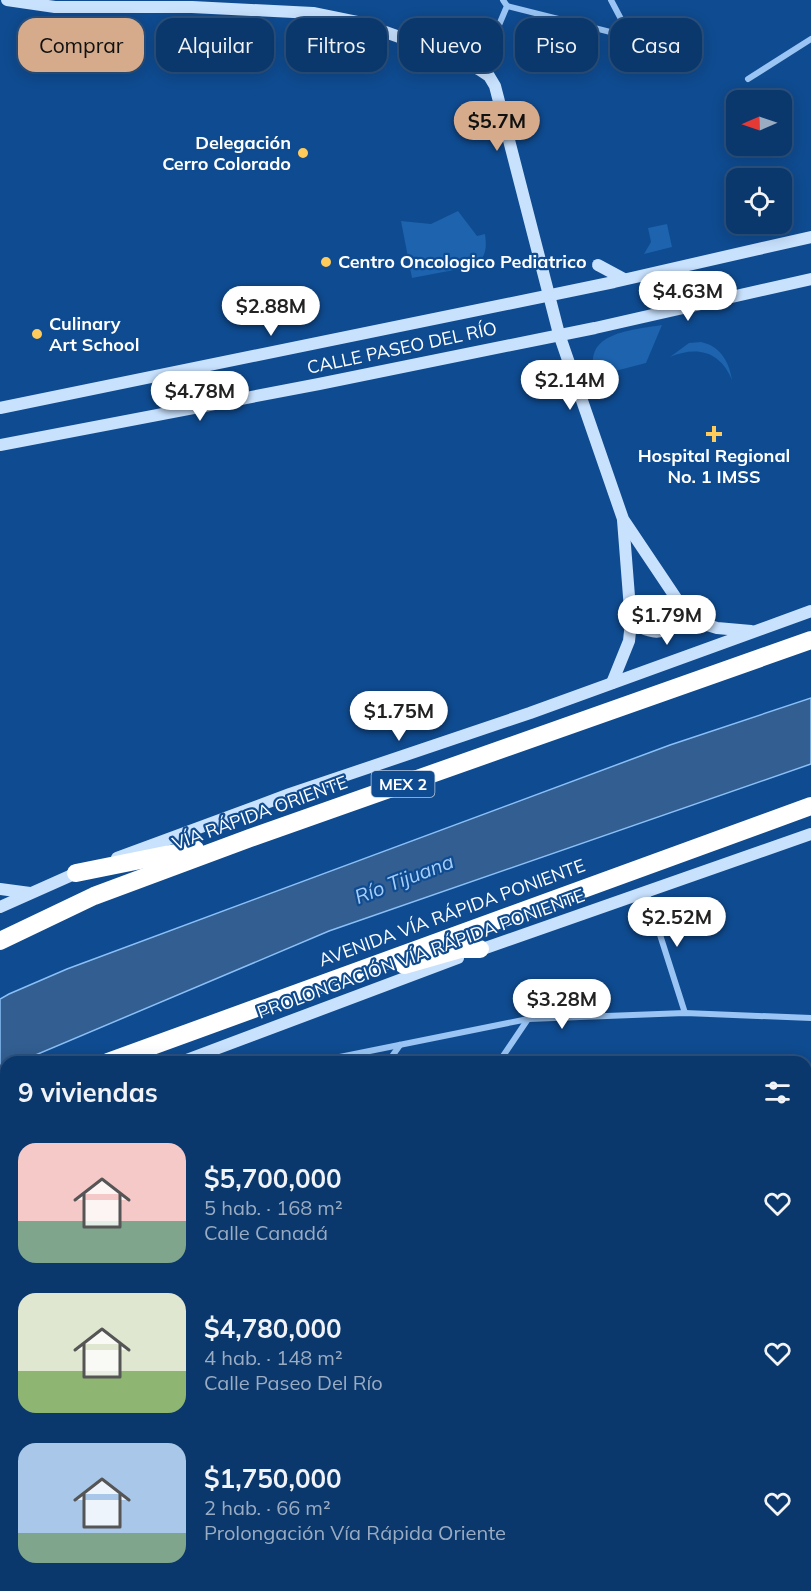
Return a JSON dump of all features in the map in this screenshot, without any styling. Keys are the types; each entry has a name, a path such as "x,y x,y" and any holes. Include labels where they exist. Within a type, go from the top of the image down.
{"highway":[{"path":"748,663 811,626"},
{"name":"VÍA RÁPIDA ORIENTE","path":"0,942 94,896 250,838 811,640"},
{"name":"AVENIDA VÍA RÁPIDA PONIENTE","path":"124,1056 811,806"},
{"path":"76,873 250,838"},
{"path":"321,983 334,984 460,949 480,949"}],"main road":[{"path":"7,0 55,7 192,7 313,13 357,22 399,37"},
{"path":"482,72 495,86 559,334 623,519 632,622 629,641 612,683"},
{"name":"CALLE PASEO DEL RÍO","path":"0,408 624,279 811,237"},
{"path":"598,265 624,279"},
{"name":"CALLE PASEO DEL RÍO","path":"0,446 319,384 811,279"},
{"path":"623,519 680,604 704,624 717,628 751,631"},
{"path":"632,622 653,633 662,632 672,624 680,604"},
{"path":"0,907 76,873 290,794 612,683 811,610"},
{"name":"PROLONGACIÓN VÍA RÁPIDA PONIENTE","path":"197,1056 480,949 811,834"},
{"path":"0,889 31,893"}],"street":[{"path":"611,0 620,18"},
{"path":"499,18 505,3 610,32"},
{"path":"748,79 811,39"},
{"path":"646,891 685,1013"},
{"path":"343,1056 528,1019 685,1013 811,1018"},
{"path":"503,1056 528,1019"},
{"path":"392,1056 400,1044"}],"shaded area":[{"path":"458,211 477,236 485,234 484,255 475,266 412,278 401,221 431,224"},
{"path":"667,224 672,247 644,254 651,242 648,228"},
{"path":"662,325 646,363 596,376 593,361 595,350 602,342 624,332"},
{"path":"701,342 713,347 722,355 729,367 732,380 721,363 707,354 689,352 670,357 689,343"}],"water":[{"name":"Río Tijuana","path":"811,698 811,764 329,931 33,1056 0,1056 0,999 9,994 67,969 670,745"}],"place":[{"name":"Delegación Cerro Colorado","path":"303,153"},
{"name":"Centro Oncologico Pediatrico","path":"326,262"},
{"name":"Culinary Art School","path":"37,334"},
{"name":"Hospital Regional No. 1 IMSS","path":"714,434"}]}
